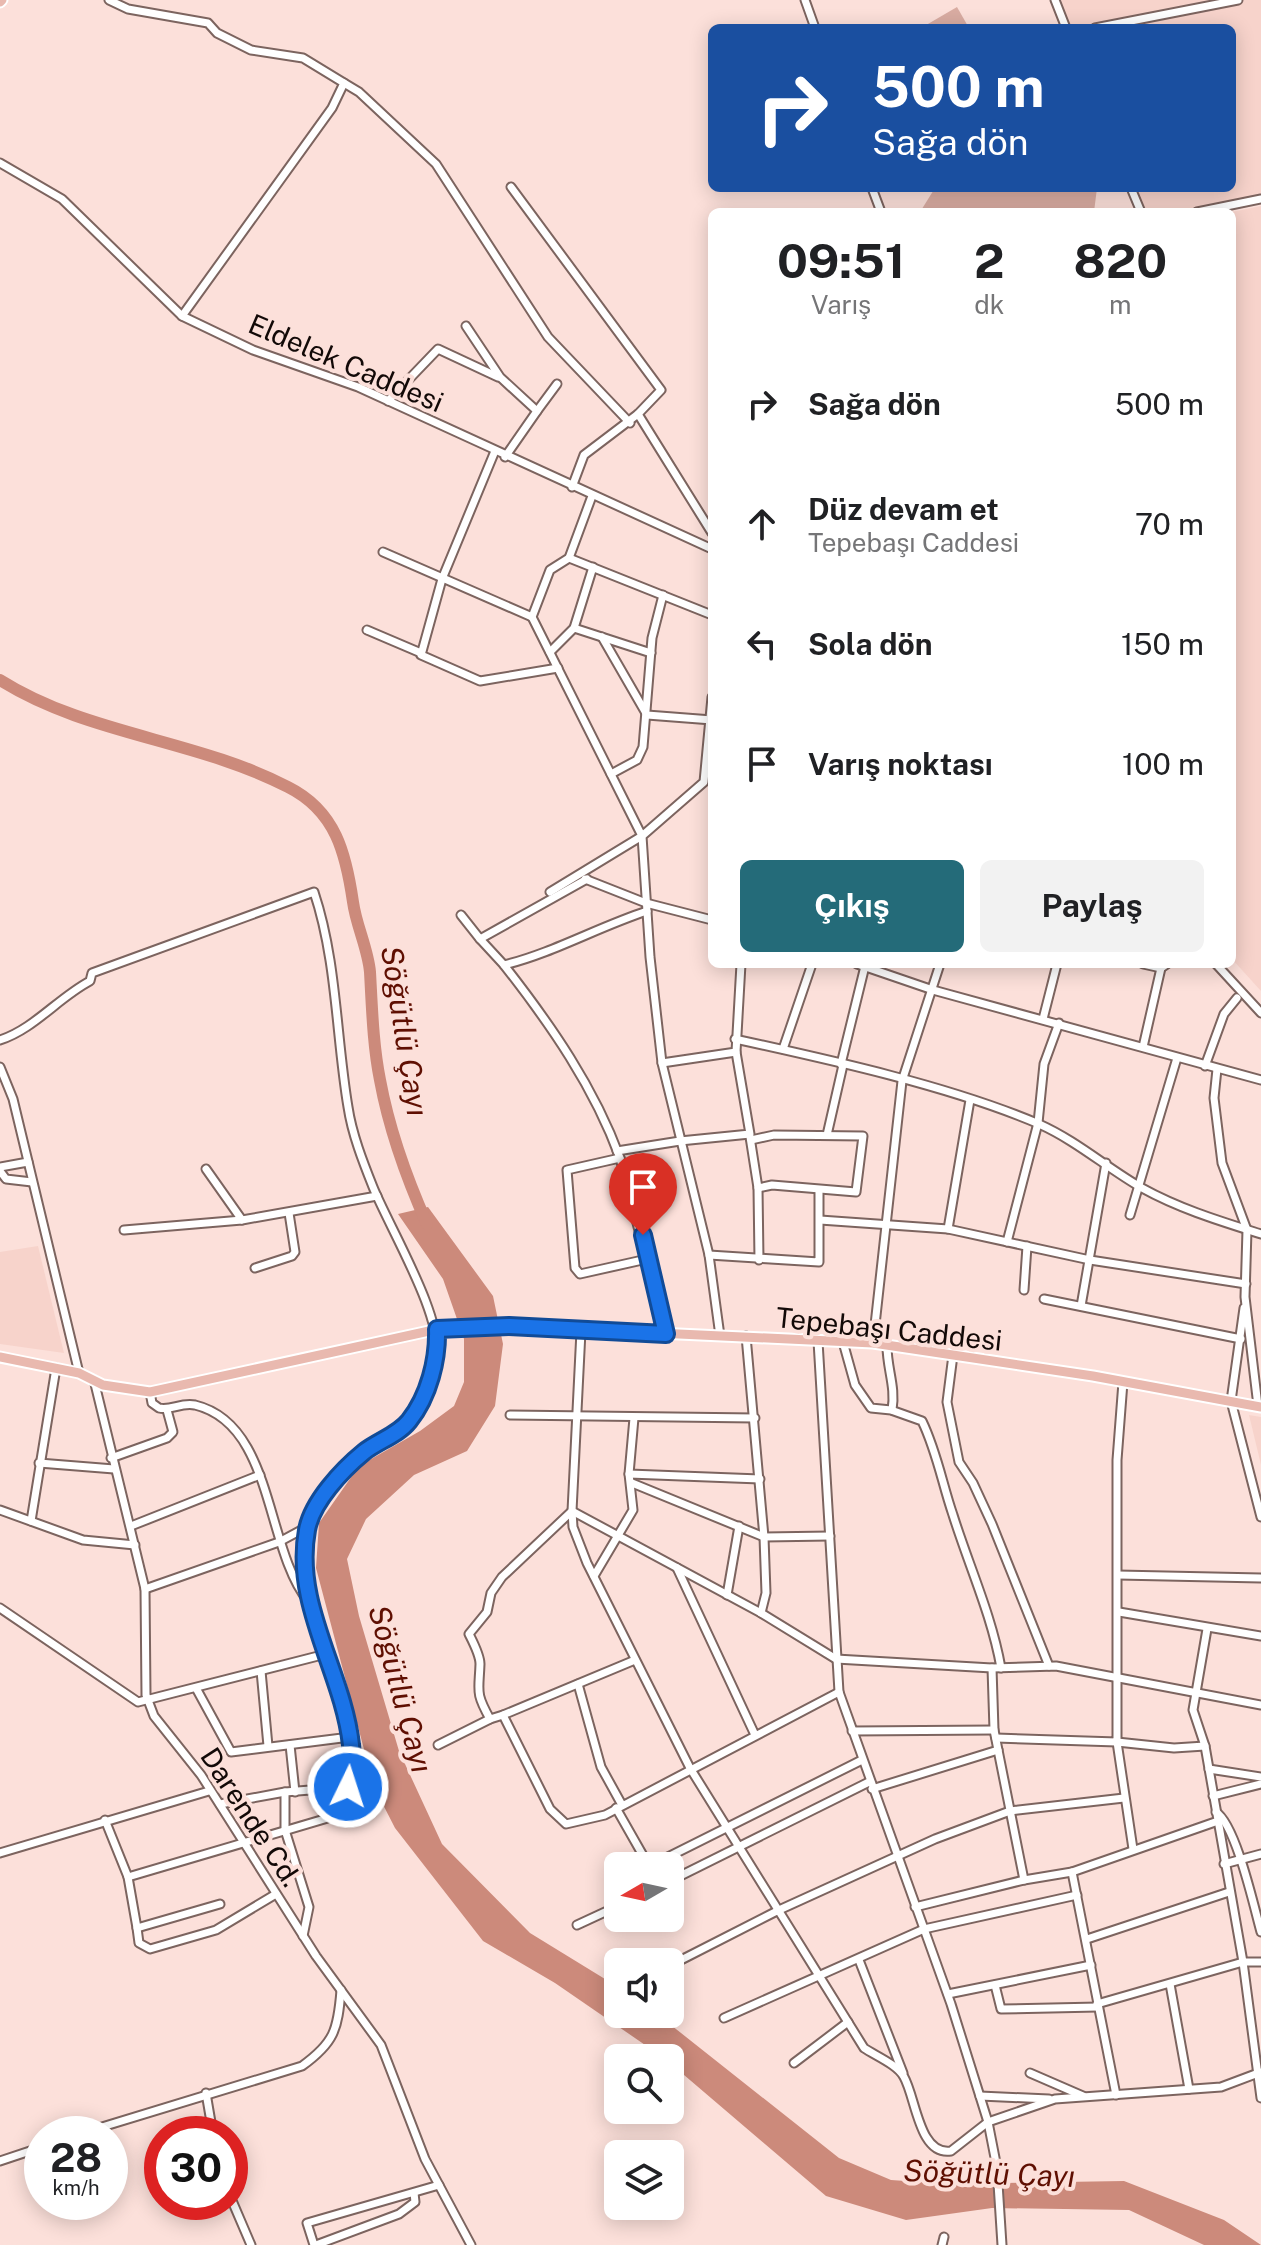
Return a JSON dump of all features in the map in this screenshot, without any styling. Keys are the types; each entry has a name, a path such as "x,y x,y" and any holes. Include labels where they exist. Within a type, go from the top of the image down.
{"main road":[{"name":"Tepebaşı Caddesi","path":"150,1392 452,1326 509,1326 873,1343 1260,1407"},
{"path":"0,1357 79,1373 132,1391 150,1392"}],"street":[{"path":"109,0 128,9 208,23 217,33 251,50 303,58 359,92 436,164 548,337 630,423"},
{"path":"805,0 814,24"},
{"path":"1055,0 1064,24"},
{"path":"1115,24 1238,0"},
{"path":"182,316 332,108 344,83"},
{"name":"Eldelek Caddesi","path":"0,163 62,199 182,316 253,350 388,401 708,547"},
{"path":"511,187 661,390 630,423 584,455 572,487"},
{"path":"1217,208 1261,199"},
{"path":"466,326 500,377 537,411"},
{"path":"388,401 438,349 500,377"},
{"path":"505,457 557,384"},
{"path":"638,414 708,527"},
{"path":"421,653 442,579 495,451"},
{"path":"532,617 550,570 569,558 592,496"},
{"path":"383,552 532,617 642,836 662,1063 709,1255 720,1336"},
{"path":"569,558 708,613"},
{"path":"550,652 574,628 593,567"},
{"path":"611,774 637,760 643,747 651,653 663,595"},
{"path":"574,628 651,653"},
{"path":"367,630 480,681 558,668"},
{"path":"602,637 647,715"},
{"path":"647,715 708,720"},
{"path":"480,939 583,878 642,836 708,782"},
{"path":"550,892 583,878 646,907 708,919"},
{"path":"0,1040 20,1034 66,994 90,981 92,973 314,892 327,938 348,1110 377,1196 437,1329 437,1359 408,1422 364,1453 329,1487 307,1527 304,1554 309,1603 350,1737 348,1787 338,1815 128,1877"},
{"path":"504,965 538,956 646,907"},
{"path":"461,915 504,965 583,1077 604,1114 619,1155 666,1334"},
{"path":"741,968 735,1039 758,1188 759,1260"},
{"path":"783,1049 811,968"},
{"path":"827,1135 867,968"},
{"path":"873,968 933,990 1261,1080"},
{"path":"873,1343 902,1081 939,968"},
{"path":"1043,1019 1056,968"},
{"path":"1143,1047 1163,968"},
{"path":"1220,968 1261,1013"},
{"path":"1205,1066 1224,1014 1237,998"},
{"path":"1007,1242 1038,1123 1044,1064 1059,1023"},
{"path":"735,1039 842,1064 970,1100 1038,1123 1140,1187 1187,1210 1261,1234"},
{"path":"662,1063 736,1052"},
{"path":"1130,1215 1177,1058"},
{"path":"0,1067 13,1099 79,1373"},
{"path":"1217,1069 1214,1098 1222,1163 1247,1230 1245,1297 1231,1401 1261,1517"},
{"path":"948,1229 970,1100"},
{"path":"647,1259 580,1274 575,1268 567,1170 680,1141 774,1135 863,1136 856,1192 819,1192 772,1185 758,1188"},
{"path":"28,1162 0,1169 6,1179 32,1182"},
{"path":"1081,1306 1106,1163"},
{"path":"206,1169 242,1220"},
{"path":"709,1255 819,1262 819,1192"},
{"path":"124,1230 242,1220 377,1196"},
{"path":"255,1268 292,1256 295,1252 289,1213"},
{"path":"820,1220 948,1229 1090,1260 1246,1284"},
{"path":"1024,1290 1027,1246"},
{"path":"1245,1297 1260,1407"},
{"path":"1044,1299 1251,1341"},
{"path":"581,1331 572,1511 573,1527 594,1576 690,1768 864,2048 903,2075"},
{"path":"746,1336 764,1537 766,1593 761,1613"},
{"path":"818,1341 839,1692 895,1856 948,1994 988,2122 997,2168 1002,2245"},
{"path":"843,1342 860,1395 871,1408 892,1410 922,1421 935,1447 945,1494 996,1641 995,1734 1024,1880"},
{"path":"887,1346 887,1361 895,1391 892,1410"},
{"path":"953,1355 947,1402 959,1462 973,1483 992,1524 1049,1666"},
{"path":"31,1521 56,1368"},
{"name":"Darende Cd.","path":"94,1380 145,1589 148,1701 154,1716 220,1804 303,1936 381,2045 425,2159 471,2245"},
{"path":"1123,1382 1117,1460 1117,1742 1133,1849"},
{"path":"111,1458 167,1438 173,1432 167,1410 152,1403 150,1392"},
{"path":"167,1410 180,1404 194,1405 214,1413 242,1441 260,1475 294,1583 309,1603"},
{"path":"510,1415 755,1418"},
{"path":"594,1576 633,1510 634,1418"},
{"path":"39,1463 114,1469"},
{"path":"131,1526 260,1475"},
{"path":"631,1479 764,1537 830,1536"},
{"path":"631,1479 760,1479"},
{"path":"0,1510 83,1540 135,1545"},
{"path":"572,1511 761,1613 836,1659 996,1668 1049,1666 1119,1676 1261,1705"},
{"path":"490,1719 480,1701 475,1680 480,1662 469,1634 487,1612 491,1593 502,1577 572,1511"},
{"path":"727,1595 739,1526"},
{"path":"145,1589 279,1542 307,1527"},
{"path":"677,1568 755,1735"},
{"path":"1118,1575 1261,1578"},
{"path":"0,1608 119,1692 138,1702 326,1654"},
{"path":"1119,1612 1261,1636"},
{"path":"1207,1629 1199,1691 1193,1710 1205,1746 1243,1962 1261,2098"},
{"path":"438,1745 490,1719 635,1660"},
{"path":"261,1671 268,1746"},
{"path":"578,1684 601,1767 643,1852"},
{"path":"196,1688 231,1752 350,1737"},
{"path":"503,1715 550,1809 566,1824 619,1807 839,1692"},
{"path":"852,1731 995,1734 1174,1748 1205,1746"},
{"path":"290,1745 295,1792"},
{"path":"684,1874 870,1786 998,1750"},
{"path":"677,1852 862,1760"},
{"path":"1209,1769 1261,1777"},
{"path":"1213,1796 1261,1784"},
{"path":"220,1804 285,1792 348,1787"},
{"path":"0,1853 209,1791"},
{"path":"285,1792 285,1830 309,1907 303,1936"},
{"path":"684,1958 895,1856 1010,1811 1124,1798"},
{"path":"915,1907 1024,1880 1072,1872 1217,1817 1223,1818 1240,1860 1261,1932"},
{"path":"105,1820 128,1877 139,1943 150,1949 216,1930 276,1894"},
{"path":"1224,1864 1261,1854"},
{"path":"1072,1872 1116,2095"},
{"path":"1087,1939 1229,1892"},
{"path":"724,2018 924,1929 1077,1895"},
{"path":"137,1928 220,1904"},
{"path":"577,1925 604,1912"},
{"path":"859,1960 926,2137 937,2148 951,2151 988,2122 1055,2099"},
{"path":"995,1985 1001,2009 1098,2006 1243,1962 1261,1962"},
{"path":"948,1994 1091,1965"},
{"path":"1170,1984 1189,2089"},
{"path":"128,2118 302,2066 330,2042 336,2028 341,1990"},
{"path":"1250,2008 1261,2005"},
{"path":"794,2063 848,2022"},
{"path":"980,2096 1055,2099 1221,2087 1259,2072"},
{"path":"1030,2073 1085,2097"},
{"path":"206,2093 209,2116"},
{"path":"0,2161 24,2153"},
{"path":"414,2193 415,2202 399,2214 315,2245 307,2223 439,2185"},
{"path":"240,2220 251,2245"}],"shaded area":[{"path":"1055,0 1261,0 1261,199 1236,209 1138,208 1132,192 1236,192 1236,24 1064,24"},
{"path":"957,7 967,24 928,24"},
{"path":"932,192 1096,192 1094,208 922,208"},
{"path":"1261,206 1261,991 1236,963 1236,211"},
{"path":"428,1207 493,1296 503,1344 495,1406 467,1451 414,1475 366,1519 347,1559 359,1616 399,1751 442,1844 530,1933 604,1978 604,2017 555,1983 483,1941 395,1828 374,1787 316,1568 319,1523 359,1466 420,1431 454,1406 464,1382 464,1339 443,1279 398,1214"},
{"path":"38,1246 64,1353 0,1344 0,1252"},
{"path":"1249,1415 1261,1417 1261,1465"},
{"path":"620,2028 675,2028 839,2158 891,2180 949,2184 1124,2181 1224,2220 1261,2245 1204,2245 1129,2210 992,2208 906,2220 826,2196 684,2075 684,2044 644,2044"}],"waterway":[{"name":"Söğütlü Çayı","path":"0,680 69,713 253,771 304,797 328,821 347,867 369,963 376,1053 388,1117 427,1224"}],"route":[{"path":"348,1787 350,1737 309,1603 304,1554 307,1527 329,1487 364,1453 408,1422 420,1403 437,1359 437,1329 509,1326 666,1334 643,1235"}]}
